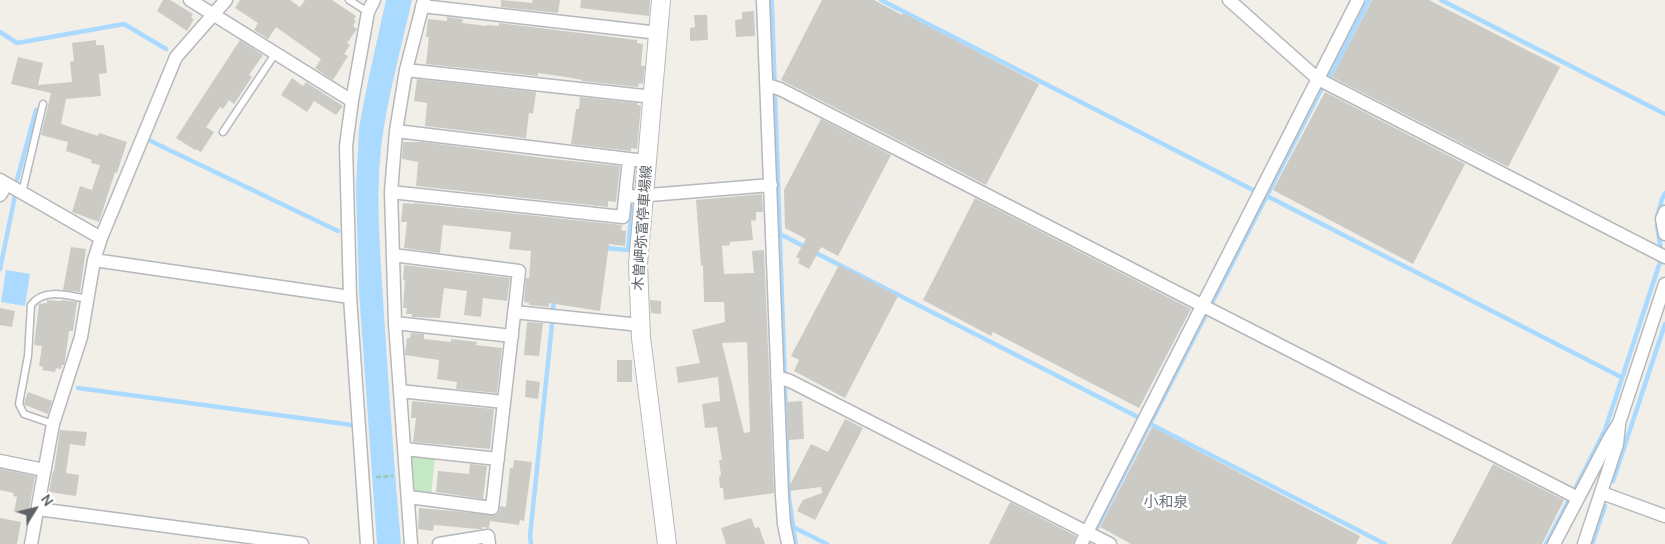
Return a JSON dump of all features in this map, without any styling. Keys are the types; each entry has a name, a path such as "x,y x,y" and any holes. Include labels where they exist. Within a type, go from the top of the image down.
{"main road":[{"name":"木曽岬弥富停車場線","path":"661,0 638,264 640,325 667,544"}],"street":[{"path":"190,0 352,101"},
{"path":"31,544 53,424 81,337 94,260 101,238 176,57 226,0"},
{"path":"367,544 350,296 346,146 368,12 374,0"},
{"path":"763,0 772,86 771,185 783,379 782,496 788,544"},
{"path":"1229,0 1318,79 1662,255"},
{"path":"1081,544 1091,534 1207,308 1358,0"},
{"path":"412,544 395,323 391,192 396,131 406,70 423,3 659,33"},
{"path":"406,70 653,97"},
{"path":"772,86 1578,498"},
{"path":"396,131 648,161"},
{"path":"391,192 623,217 629,159"},
{"path":"0,195 4,182 101,238"},
{"path":"625,197 771,185"},
{"path":"1665,212 1662,219 1665,234"},
{"path":"393,254 519,271 492,508 408,497"},
{"path":"94,260 350,296"},
{"path":"1584,544 1617,444 1619,423 1665,284"},
{"path":"514,312 640,325"},
{"path":"395,323 512,336"},
{"path":"783,379 1110,544"},
{"path":"400,391 504,402"},
{"path":"1554,544 1619,423"},
{"path":"405,449 498,459"},
{"path":"0,461 44,470"},
{"path":"1602,493 1665,516"},
{"path":"38,509 302,544"},
{"path":"439,544 488,536 489,544"}],"lane":[{"path":"349,0 368,12"},
{"path":"223,132 275,54"},
{"path":"22,193 43,104"},
{"path":"53,424 24,414 19,404 28,356 31,305 35,299 50,294 87,299"}],"path":[{"path":"375,477 400,475"}],"green space":[{"path":"413,456 435,457 431,496 417,494 413,491 410,458"}],"water":[{"path":"386,0 412,0 387,111 379,169 379,231 401,544 377,544 359,291 356,187 359,128"},
{"path":"769,0 774,0 791,496 798,544 794,544 787,496"},
{"path":"1322,87 1324,89 1091,544 1087,544"},
{"path":"6,270 30,274 25,306 1,302"}],"building":[{"path":"163,0 170,0 193,14 191,18 194,19 187,31 157,11"},
{"path":"240,0 290,0 300,7 305,0 332,0 356,16 353,26 357,29 347,43 350,45 344,54 348,56 333,80 315,68 321,59 276,27 268,39 254,30 258,23 235,8"},
{"path":"501,0 532,3 533,0 560,0 558,13 501,7"},
{"path":"581,0 650,0 649,16 580,8"},
{"path":"822,0 874,0 902,15 903,13 1039,84 986,185 781,80"},
{"path":"1372,0 1429,0 1560,67 1508,167 1332,77"},
{"path":"754,11 755,36 736,37 735,20 742,19 742,12"},
{"path":"694,15 707,15 708,40 690,41 690,28 695,27"},
{"path":"447,17 463,19 462,23 499,26 499,23 637,40 637,43 643,44 641,66 645,66 643,84 639,83 638,87 582,81 538,73 538,76 426,64 429,37 426,37 428,19 447,21"},
{"path":"96,40 96,45 104,45 107,73 99,74 101,96 66,99 61,124 98,136 99,133 127,142 99,222 72,212 80,186 92,190 100,165 91,163 92,160 66,151 68,142 41,135 51,93 11,84 18,57 43,63 38,85 72,82 70,62 74,61 72,43"},
{"path":"240,40 263,55 249,75 252,77 234,104 229,100 223,109 220,107 206,127 214,132 201,152 195,150 176,138"},
{"path":"292,78 303,86 306,82 343,106 336,115 314,101 307,112 281,95"},
{"path":"417,79 536,92 533,114 529,113 526,138 425,126 427,103 414,101"},
{"path":"1325,92 1465,164 1413,264 1273,190"},
{"path":"580,97 641,105 637,149 631,148 631,151 571,144 576,109 579,109"},
{"path":"821,119 891,155 838,256 821,247 809,269 798,263 800,259 796,257 806,239 785,228 784,190"},
{"path":"403,142 423,142 620,166 616,202 608,201 608,207 416,186 418,162 402,159"},
{"path":"762,194 763,212 756,212 756,220 751,221 753,240 730,242 730,245 722,246 724,274 754,273 752,251 764,250 774,493 724,500 723,488 720,488 719,460 722,460 717,427 705,428 702,404 720,401 718,377 678,383 676,367 700,363 692,330 725,322 724,302 704,302 703,265 701,266 696,200","holes":["747,342 750,432 744,433 722,343"]},
{"path":"975,198 1191,309 1139,408 993,332 991,336 923,300"},
{"path":"403,203 622,225 621,230 626,231 625,246 609,244 600,311 549,303 549,307 529,305 529,303 524,302 526,278 529,278 531,251 509,249 511,232 443,225 440,253 404,248 407,222 401,222"},
{"path":"71,247 86,249 80,292 63,290"},
{"path":"404,265 510,278 507,301 483,298 481,317 464,315 467,291 444,288 440,318 412,317 412,314 406,314 407,308 403,308"},
{"path":"839,265 898,296 845,398 794,371 799,360 791,356"},
{"path":"47,300 77,302 73,331 69,331 64,365 62,365 61,369 56,368 55,372 42,370 43,367 39,366 42,346 34,345 39,304 47,303"},
{"path":"650,300 661,301 661,314 651,313"},
{"path":"0,308 15,311 12,327 0,325"},
{"path":"527,322 543,323 539,356 524,355"},
{"path":"411,333 424,334 424,339 451,342 451,339 477,342 476,345 502,348 497,393 456,389 457,382 437,379 439,360 405,355 407,338 410,338"},
{"path":"617,360 632,360 632,382 617,382"},
{"path":"526,380 540,382 538,399 525,397"},
{"path":"28,392 52,401 48,414 25,405"},
{"path":"412,401 494,409 490,449 413,442 416,418 411,418"},
{"path":"802,401 804,439 788,440 787,402"},
{"path":"845,419 863,428 815,520 797,511 803,500 822,493 821,487 790,491 790,485 811,444 828,452"},
{"path":"1152,427 1360,536 1356,544 1131,544 1100,527"},
{"path":"60,430 87,432 85,446 70,444 66,473 79,475 76,496 49,492"},
{"path":"514,460 532,462 524,521 520,520 519,525 490,521 489,528 482,527 482,529 434,525 433,531 418,529 419,508 496,515 499,512 500,506 506,507 510,468 513,468"},
{"path":"470,464 487,466 483,499 436,492 438,471 469,474"},
{"path":"1493,464 1564,500 1542,544 1451,544"},
{"path":"0,469 35,476 28,515 14,512 17,497 13,496 14,493 0,490"},
{"path":"1010,502 1076,536 1073,544 989,544"},
{"path":"0,518 21,522 17,544 0,544"},
{"path":"751,518 755,528 759,527 765,544 726,544 721,528"}],"waterway":[{"path":"881,0 1255,191"},
{"path":"1329,78 1369,0"},
{"path":"1441,0 1665,114"},
{"path":"0,32 17,43 124,24 166,49"},
{"path":"17,180 36,110"},
{"path":"148,136 147,139 338,231"},
{"path":"1657,217 1665,193"},
{"path":"0,269 15,196"},
{"path":"1269,197 1621,377"},
{"path":"605,248 628,250 632,207"},
{"path":"1575,489 1605,430 1660,262 1661,250 1657,225"},
{"path":"782,235 807,248"},
{"path":"814,252 1138,417"},
{"path":"553,309 554,300"},
{"path":"531,544 530,536 552,324"},
{"path":"1613,481 1665,324"},
{"path":"78,388 352,425"},
{"path":"1152,425 1385,544"},
{"path":"1546,544 1569,500"},
{"path":"1592,544 1605,506"},
{"path":"795,528 827,544"}],"district":[{"name":"小和泉","path":"1166,503"}]}
